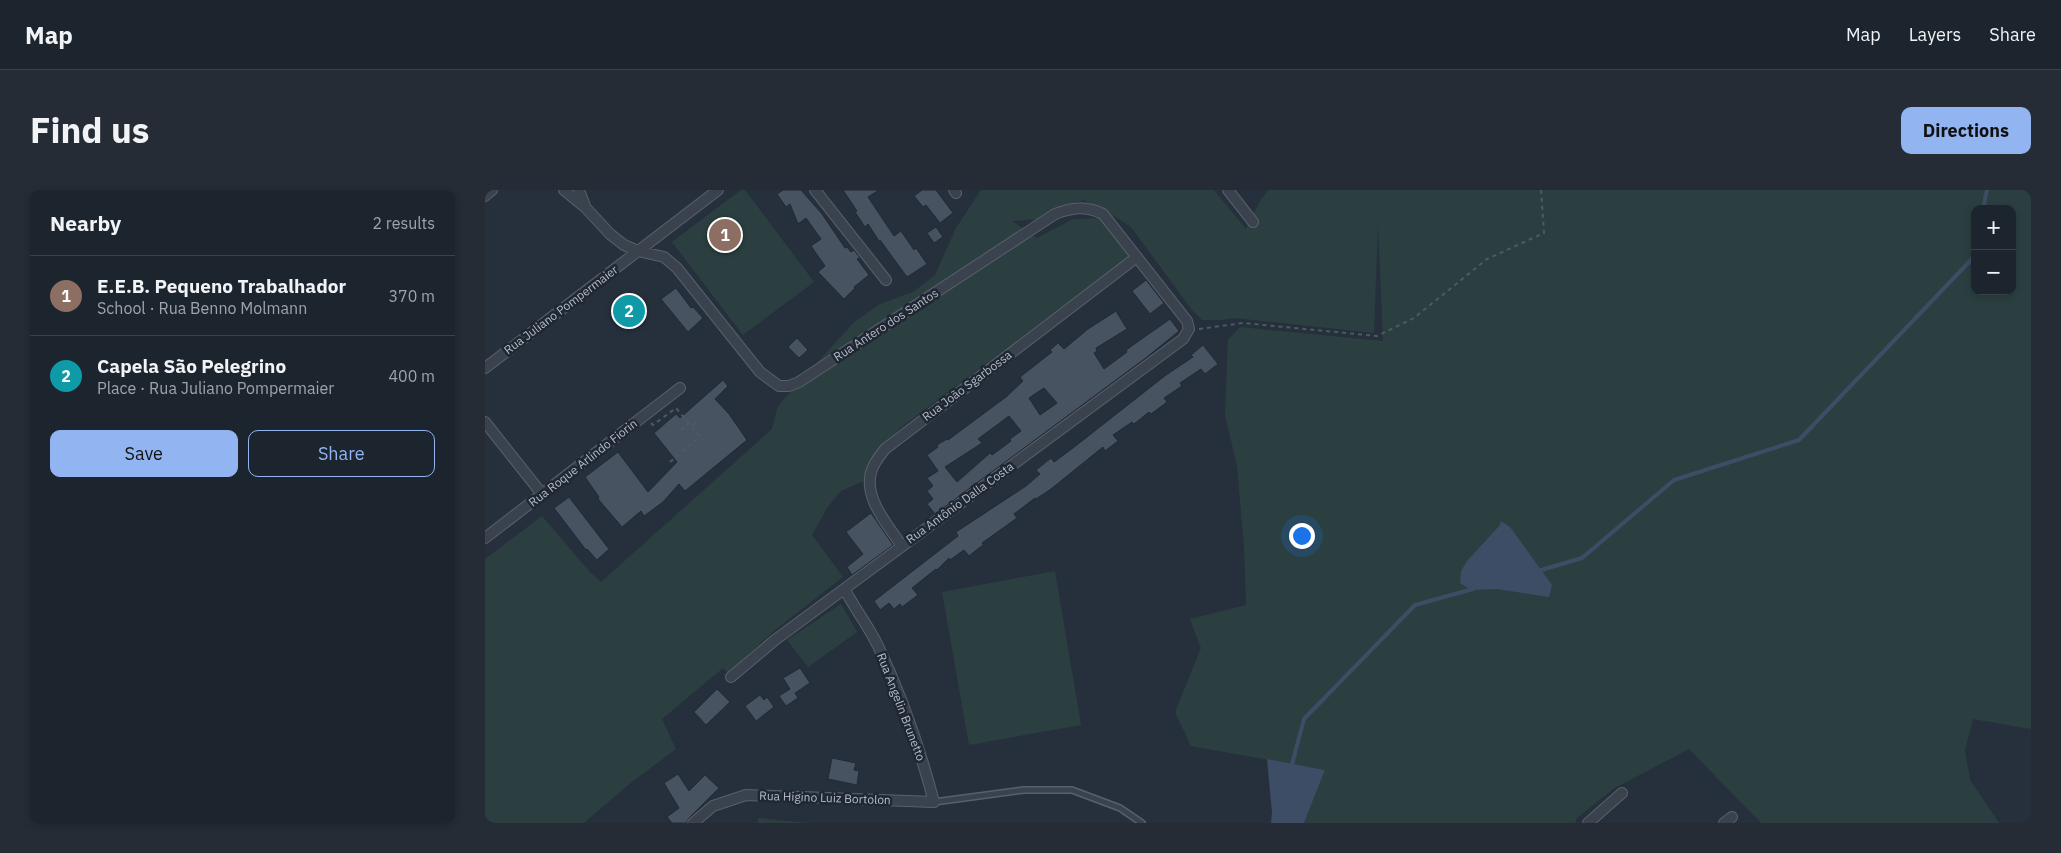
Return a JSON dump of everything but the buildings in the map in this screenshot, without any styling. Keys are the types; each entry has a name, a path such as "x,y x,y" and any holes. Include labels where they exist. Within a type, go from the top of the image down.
{"street":[{"path":"485,196 492,190"},
{"name":"Rua Antero dos Santos","path":"565,190 585,207 610,234 624,245 638,251 664,257 677,268 760,372 779,386 789,386 799,382 1055,214 1068,209 1092,208 1103,214 1187,321 1189,329"},
{"name":"Rua Antero dos Santos","path":"579,190 585,207"},
{"name":"Rua Juliano Pompermaier","path":"485,368 718,190"},
{"path":"815,190 886,280"},
{"path":"1228,190 1253,222"},
{"name":"Rua João Sgarbossa","path":"902,546 871,497 869,480 873,466 885,449 1137,257"},
{"name":"Rua Antônio Dalla Costa","path":"731,677 775,640 1183,339 1189,329"},
{"name":"Rua Roque Arlindo Fiorin","path":"485,538 680,388"},
{"path":"485,422 542,494"},
{"name":"Rua Angelin Brunetto","path":"845,590 877,645 900,697 928,778 934,802"},
{"path":"1588,822 1622,794"},
{"name":"Rua Higino Luiz Bortolon","path":"693,823 713,806 746,795 934,802"}],"lane":[{"path":"934,802 1024,790 1072,790 1120,808 1142,823"}],"path":[{"path":"1189,329 1243,323 1377,336 1414,318 1487,259 1544,232 1541,190"},
{"path":"646,414 653,425 676,408 703,440"},
{"path":"691,426 699,419"},
{"path":"681,430 689,423"},
{"path":"671,462 700,437"}],"green space":[{"path":"741,190 745,190 814,282 743,335 672,242"},
{"path":"981,190 1214,190 1246,229 1268,190 2031,190 2031,729 1973,719 1965,750 1970,780 1999,823 1761,823 1689,749 1613,789 1577,818 1575,823 1304,823 1325,770 1191,746 1175,712 1201,648 1190,619 1246,605 1244,546 1237,466 1225,415 1228,340 1240,327 1383,341 1378,225 1374,333 1235,318 1202,320 1192,310 1131,227 1105,210 1083,200 1038,219 1012,221 1037,238 1073,219 1100,218 1136,251 899,429 874,462 868,479 841,491 827,508 812,535 843,577 775,630 728,673 723,668 662,719 676,749 628,785 584,823 485,823 485,559 542,516 590,572 601,582 772,429 778,406 853,323 880,304 913,292 935,275 956,228"},
{"path":"1055,571 1081,725 969,745 942,592"},
{"path":"841,604 857,632 808,667 787,640"},
{"path":"758,818 807,823 758,823"}],"water":[{"path":"1501,521 1510,527 1552,585 1549,597 1497,589 1471,590 1460,583 1461,571 1467,561 1500,525"},
{"path":"1267,759 1325,770 1304,823 1271,823 1272,813"}],"waterway":[{"path":"1984,205 1987,190"},
{"path":"1538,571 1582,558 1674,480 1799,440 1972,259 1974,250"},
{"path":"1291,768 1304,719 1415,605 1473,589"}],"place":[{"name":"E.E.B. Pequeno Trabalhador","path":"725,235"},
{"name":"Capela São Pelegrino","path":"629,311"}]}
